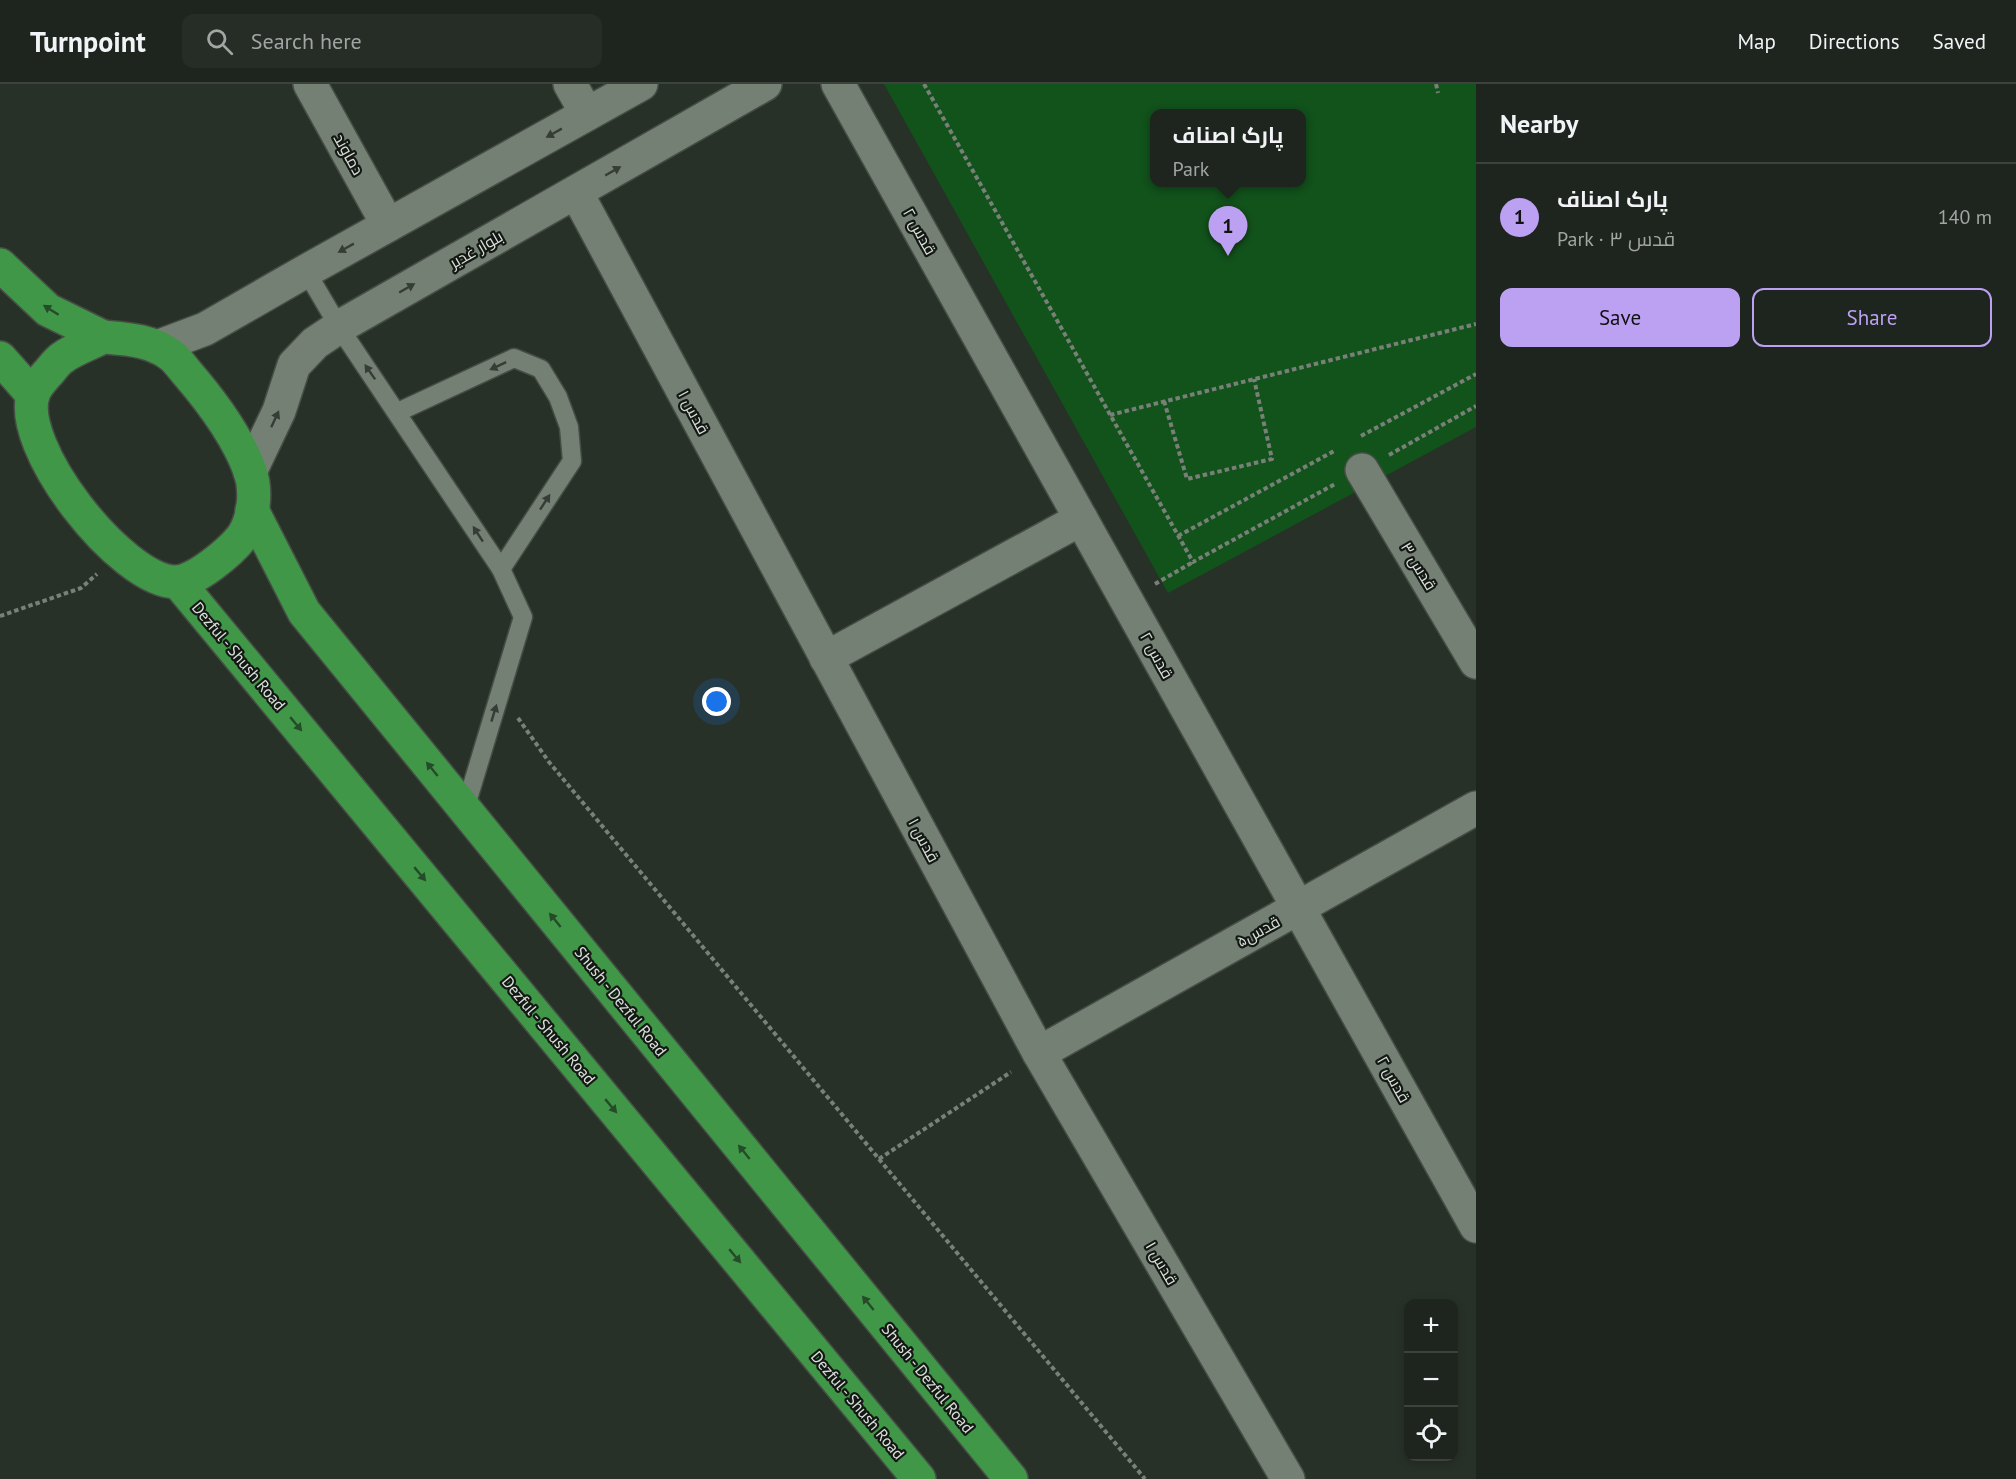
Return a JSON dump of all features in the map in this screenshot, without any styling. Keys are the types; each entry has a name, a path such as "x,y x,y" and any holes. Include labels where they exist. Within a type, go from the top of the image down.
{"highway":[{"path":"0,266 48,310 103,337 136,339 172,356 206,394 236,441 250,472 254,491 252,510 246,530 235,546 222,558 201,572 178,582 160,580 138,568 119,553 80,512 60,484 39,442 32,418 32,394 39,382 61,358 103,337"},
{"path":"0,358 32,394"},
{"name":"Shush - Dezful Road","path":"252,510 304,612 1011,1479"},
{"name":"Dezful - Shush Road","path":"178,582 919,1479"}],"street":[{"name":"دماوند","path":"310,84 388,225"},
{"path":"570,84 587,114"},
{"path":"157,347 205,329 641,84"},
{"name":"بلوار غدیر","path":"250,472 279,411 294,365 315,343 339,327 765,84"},
{"name":"قدس ۲","path":"838,84 1476,1226"},
{"name":"قدس ۱","path":"576,192 1039,1053 1288,1479"},
{"name":"قدس ۳","path":"1352,452 1476,662"},
{"path":"826,658 1081,519"},
{"name":"قدس۵","path":"1039,1053 1476,808"}],"lane":[{"path":"306,271 339,327 501,568 523,617 465,809"},
{"path":"398,412 514,358 541,369 558,397 569,427 572,461 501,568"}],"path":[{"path":"924,84 1193,562"},
{"path":"1436,84 1438,93"},
{"path":"1110,415 1476,324"},
{"path":"1126,600 1193,562 1352,452 1476,374"},
{"path":"1164,401 1187,479 1272,459 1254,379"},
{"path":"1178,536 1352,452 1476,406"},
{"path":"0,616 81,588 119,553"},
{"path":"500,693 549,762 1145,1479"},
{"path":"879,1159 1039,1053"}],"green space":[{"path":"884,84 1476,84 1476,427 1168,593"}],"place":[{"name":"پارک اصناف","path":"1228,256"}]}
